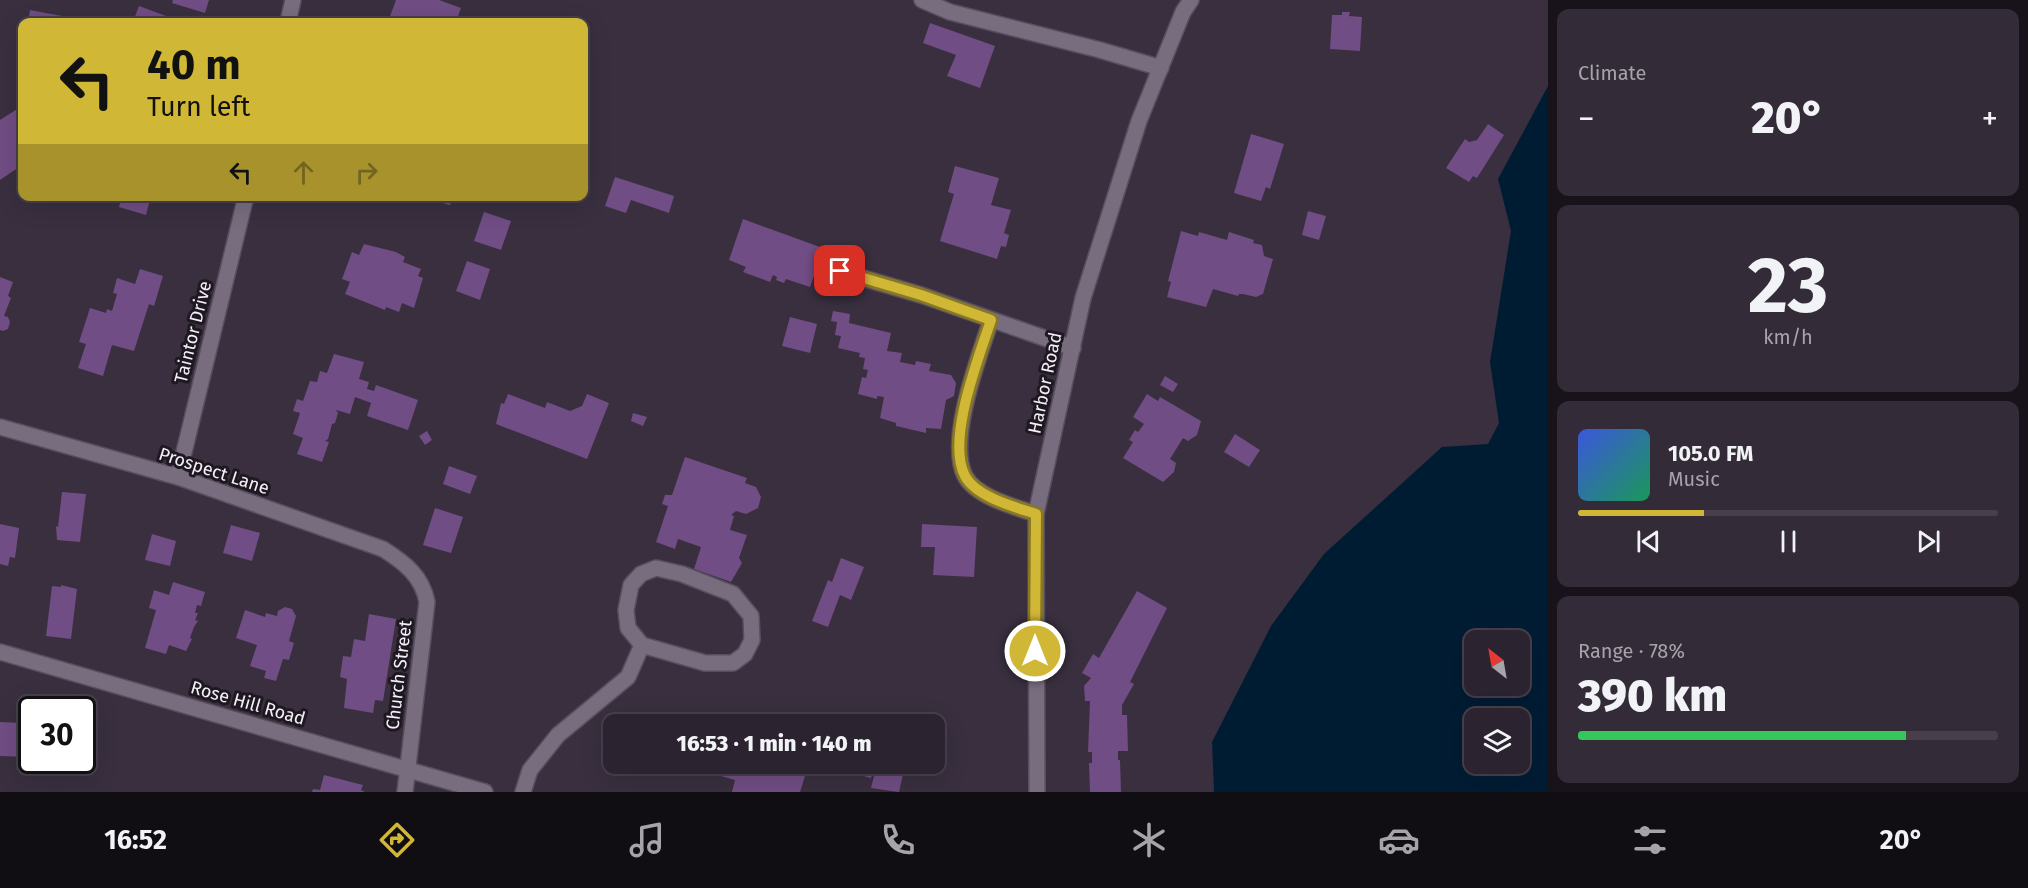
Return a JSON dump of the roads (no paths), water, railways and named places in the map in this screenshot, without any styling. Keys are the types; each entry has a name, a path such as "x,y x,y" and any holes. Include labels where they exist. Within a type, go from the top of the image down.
{"street":[{"path":"289,18 293,0"},
{"path":"922,0 950,12 1161,68"},
{"name":"Harbor Road","path":"1037,792 1036,514 1083,298 1139,121 1183,12 1191,0"},
{"name":"Taintor Drive","path":"178,477 245,201"},
{"path":"840,271 921,295 1073,348"},
{"path":"991,320 966,399 959,450 965,476 982,493 1036,514"},
{"name":"Prospect Lane","path":"0,428 178,477 383,549 409,567"},
{"name":"Church Street","path":"405,792 427,602 425,590 409,567"},
{"path":"656,568 682,574 733,594 751,616 752,640 745,654 733,663 705,663 642,645 628,628 626,610 631,585 641,574 656,568"},
{"path":"523,792 530,770 558,735 628,676 642,645"},
{"name":"Rose Hill Road","path":"0,652 485,792"}],"water":[{"path":"1548,86 1548,792 1214,792 1212,742 1271,626 1324,554 1442,447 1488,444 1499,423 1490,362 1511,231 1498,179"}]}
